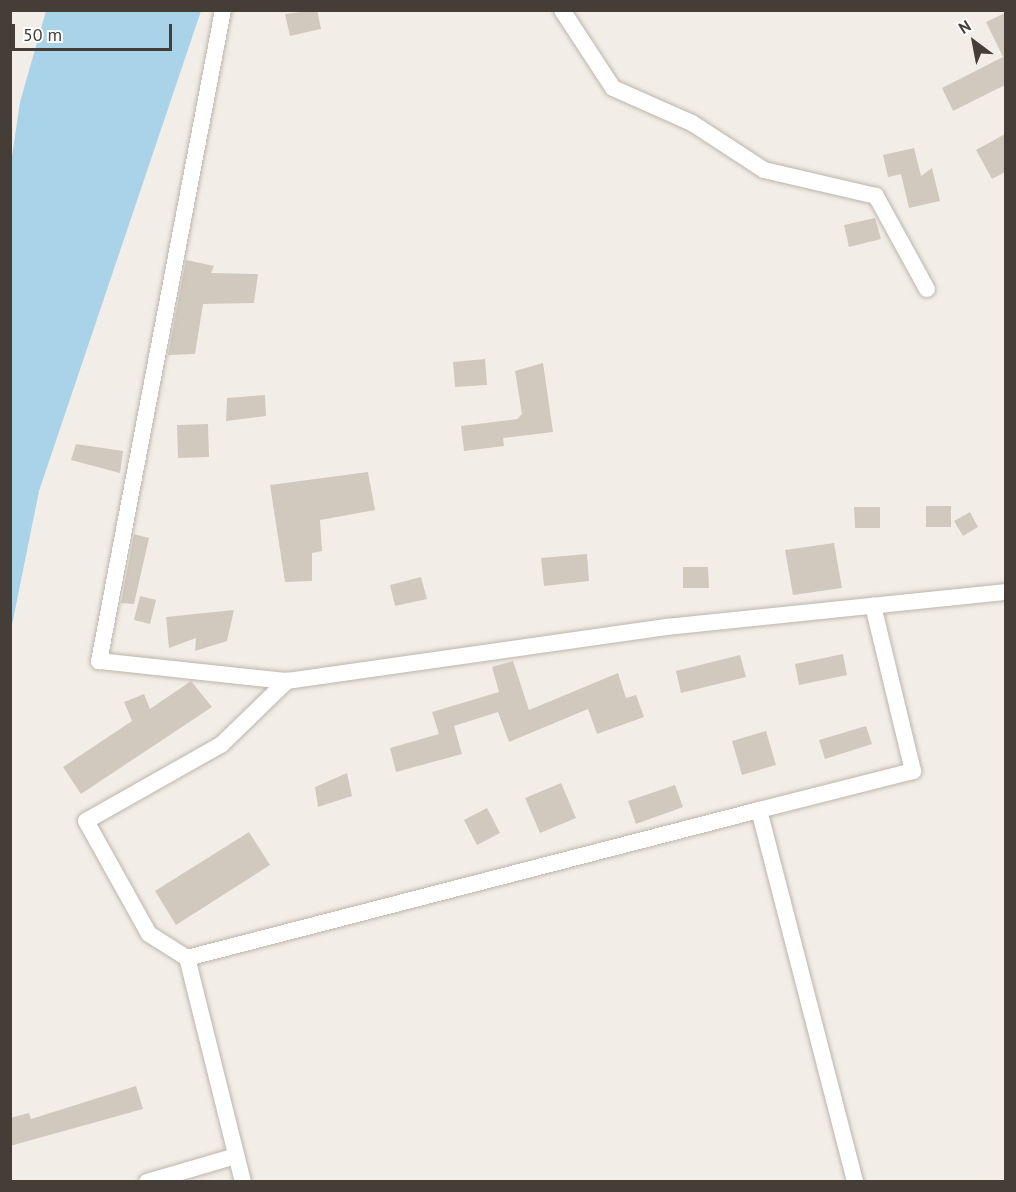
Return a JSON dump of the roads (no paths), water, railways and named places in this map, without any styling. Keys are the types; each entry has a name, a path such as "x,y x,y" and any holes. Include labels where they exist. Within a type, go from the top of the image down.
{"street":[{"path":"223,10 99,661 288,681 667,627 1005,592"},
{"path":"562,10 613,88 692,123 764,170 876,196 927,289"},
{"path":"187,958 913,771 873,606"},
{"path":"243,1182 187,958 149,934 86,821 222,744 288,681"},
{"path":"759,810 855,1182"},
{"path":"147,1182 236,1156"}],"water":[{"path":"46,11 201,11 39,491 11,630 10,170 20,102"}]}
